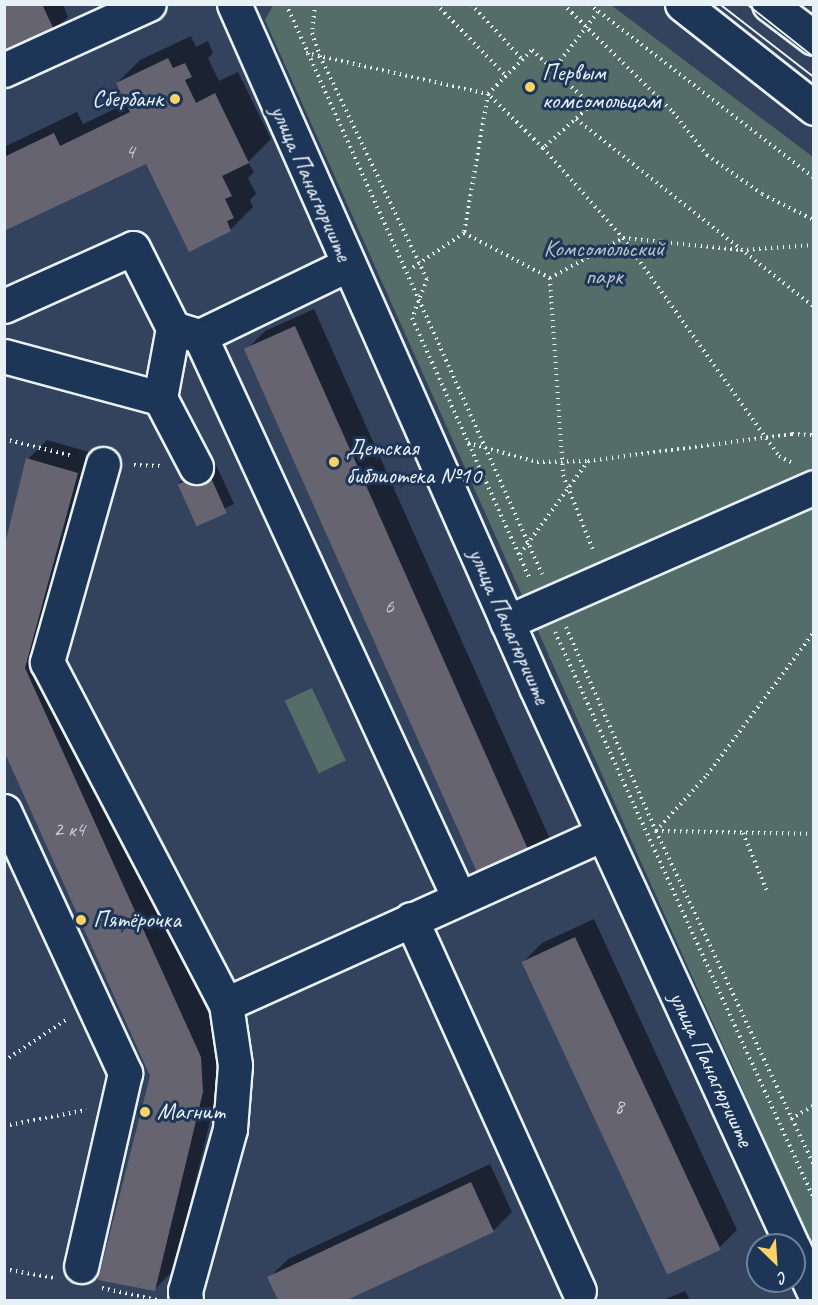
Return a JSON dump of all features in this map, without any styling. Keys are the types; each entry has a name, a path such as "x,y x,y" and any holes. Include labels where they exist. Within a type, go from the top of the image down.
{"street":[{"path":"4,70 149,4"},
{"name":"улица Панагюриште","path":"234,4 347,265 507,622 786,1233"},
{"path":"682,4 813,108"},
{"path":"769,4 813,38"},
{"path":"4,306 133,248 187,332 459,898"},
{"path":"160,398 187,332 347,265"},
{"path":"4,356 160,398 196,467"},
{"path":"103,464 47,662 226,1004 235,1065 230,1129 185,1291 186,1300"},
{"path":"507,622 605,578 805,476"},
{"path":"4,812 125,1073 77,1277"},
{"path":"226,1004 603,834"},
{"path":"411,919 579,1291"},
{"path":"806,1276 813,1292"}],"path":[{"path":"436,4 506,76"},
{"path":"471,4 522,59"},
{"path":"563,4 588,25 673,112 707,155 762,194 813,220"},
{"path":"589,4 813,178"},
{"path":"554,70 598,12"},
{"path":"409,270 464,233 488,94 532,50 591,105 543,148"},
{"path":"306,53 488,94 543,148 623,238 779,456 805,476"},
{"path":"576,118 813,307"},
{"path":"464,233 550,278"},
{"path":"550,278 623,238 741,250 813,245"},
{"path":"550,278 562,461 568,487 605,578"},
{"path":"468,443 537,462 588,461 765,437 813,435"},
{"path":"4,439 103,464 196,467"},
{"path":"519,554 588,461"},
{"path":"813,632 707,775 656,831 813,834"},
{"path":"743,833 767,891"},
{"path":"4,1061 93,1002"},
{"path":"4,1126 118,1103"},
{"path":"791,1119 813,1105"},
{"path":"4,1269 77,1277 158,1300"}],"green space":[{"name":"Комсомольский парк","path":"274,4 611,5 813,157 813,1247 265,20"},
{"path":"312,688 346,761 319,773 285,701"}],"building":[{"path":"4,4 42,4 55,32 4,55"},
{"path":"168,58 173,68 185,63 192,77 185,80 196,103 215,93 249,163 222,176 232,196 225,199 234,218 227,221 231,231 189,252 146,164 4,231 4,157 54,133 60,146 130,112 116,83"},
{"path":"295,326 532,859 481,881 244,349"},
{"path":"26,458 78,473 25,668 201,1057 203,1092 155,1291 98,1280 150,1076 4,751 4,548"},
{"path":"208,471 227,513 197,526 178,484"},
{"path":"575,937 721,1250 667,1275 522,962"},
{"path":"471,1182 494,1232 347,1300 278,1300 267,1277"}],"tram line":[{"path":"720,4 814,77"},
{"path":"747,4 814,57"}],"place":[{"name":"Первым комсомольцам","path":"530,87"},
{"name":"Сбербанк","path":"175,99"},
{"name":"Детская библиотека №10","path":"334,462"},
{"name":"Пятёрочка","path":"81,920"},
{"name":"Магнит","path":"145,1112"}]}
